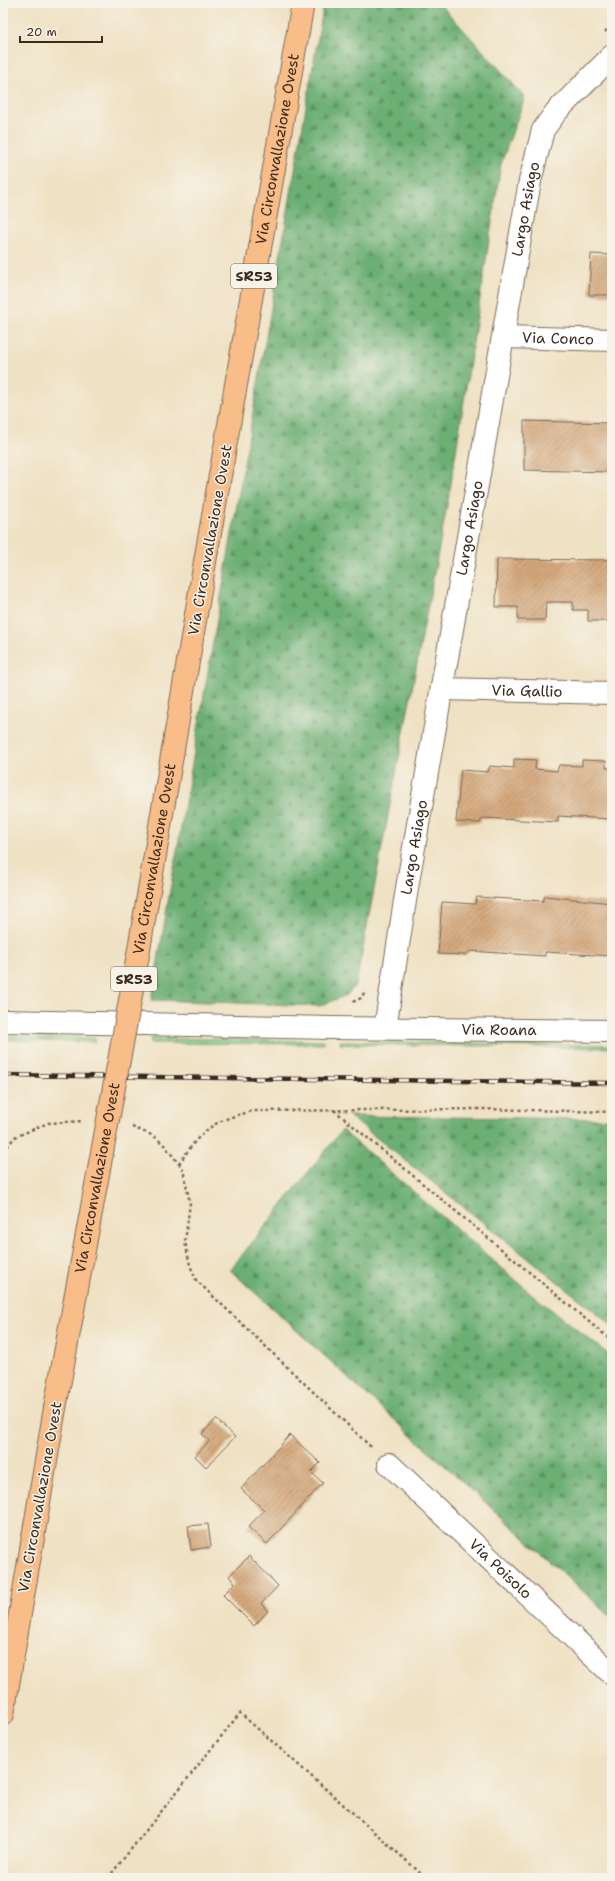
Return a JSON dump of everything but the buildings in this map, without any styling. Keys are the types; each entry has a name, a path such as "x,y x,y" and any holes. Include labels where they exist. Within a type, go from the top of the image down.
{"main road":[{"name":"Via Circonvallazione Ovest","path":"3,1714 55,1408 132,992 303,3"}],"street":[{"name":"Largo Asiago","path":"385,1028 409,874 504,337 524,210 543,130 556,112 612,56"},
{"name":"Via Conco","path":"504,337 612,340"},
{"name":"Via Gallio","path":"442,689 612,693"},
{"name":"Via Roana","path":"3,1022 612,1031"},
{"name":"Via Poisolo","path":"389,1464 612,1674"}],"path":[{"path":"179,1164 194,1140 213,1124 235,1115 253,1111 483,1109 612,1112"},
{"path":"334,1110 612,1341"},
{"path":"3,1150 15,1137 48,1123 85,1121"},
{"path":"128,1126 135,1127 154,1136 183,1169 190,1203 185,1242 190,1265 196,1280 389,1464"},
{"path":"108,1878 240,1713 426,1878"}],"green space":[{"path":"324,3 439,3 525,97 501,164 450,490 356,984 347,995 319,1006 151,1000"},
{"path":"3,1036 96,1038 95,1042 3,1040"},
{"path":"151,1038 324,1041 324,1044 150,1043"},
{"path":"340,1041 612,1045 612,1048 340,1044"},
{"path":"349,1116 612,1119 612,1325"},
{"path":"342,1130 539,1300 612,1357 612,1618 230,1270"}],"railway":[{"path":"3,1075 612,1083"}]}
